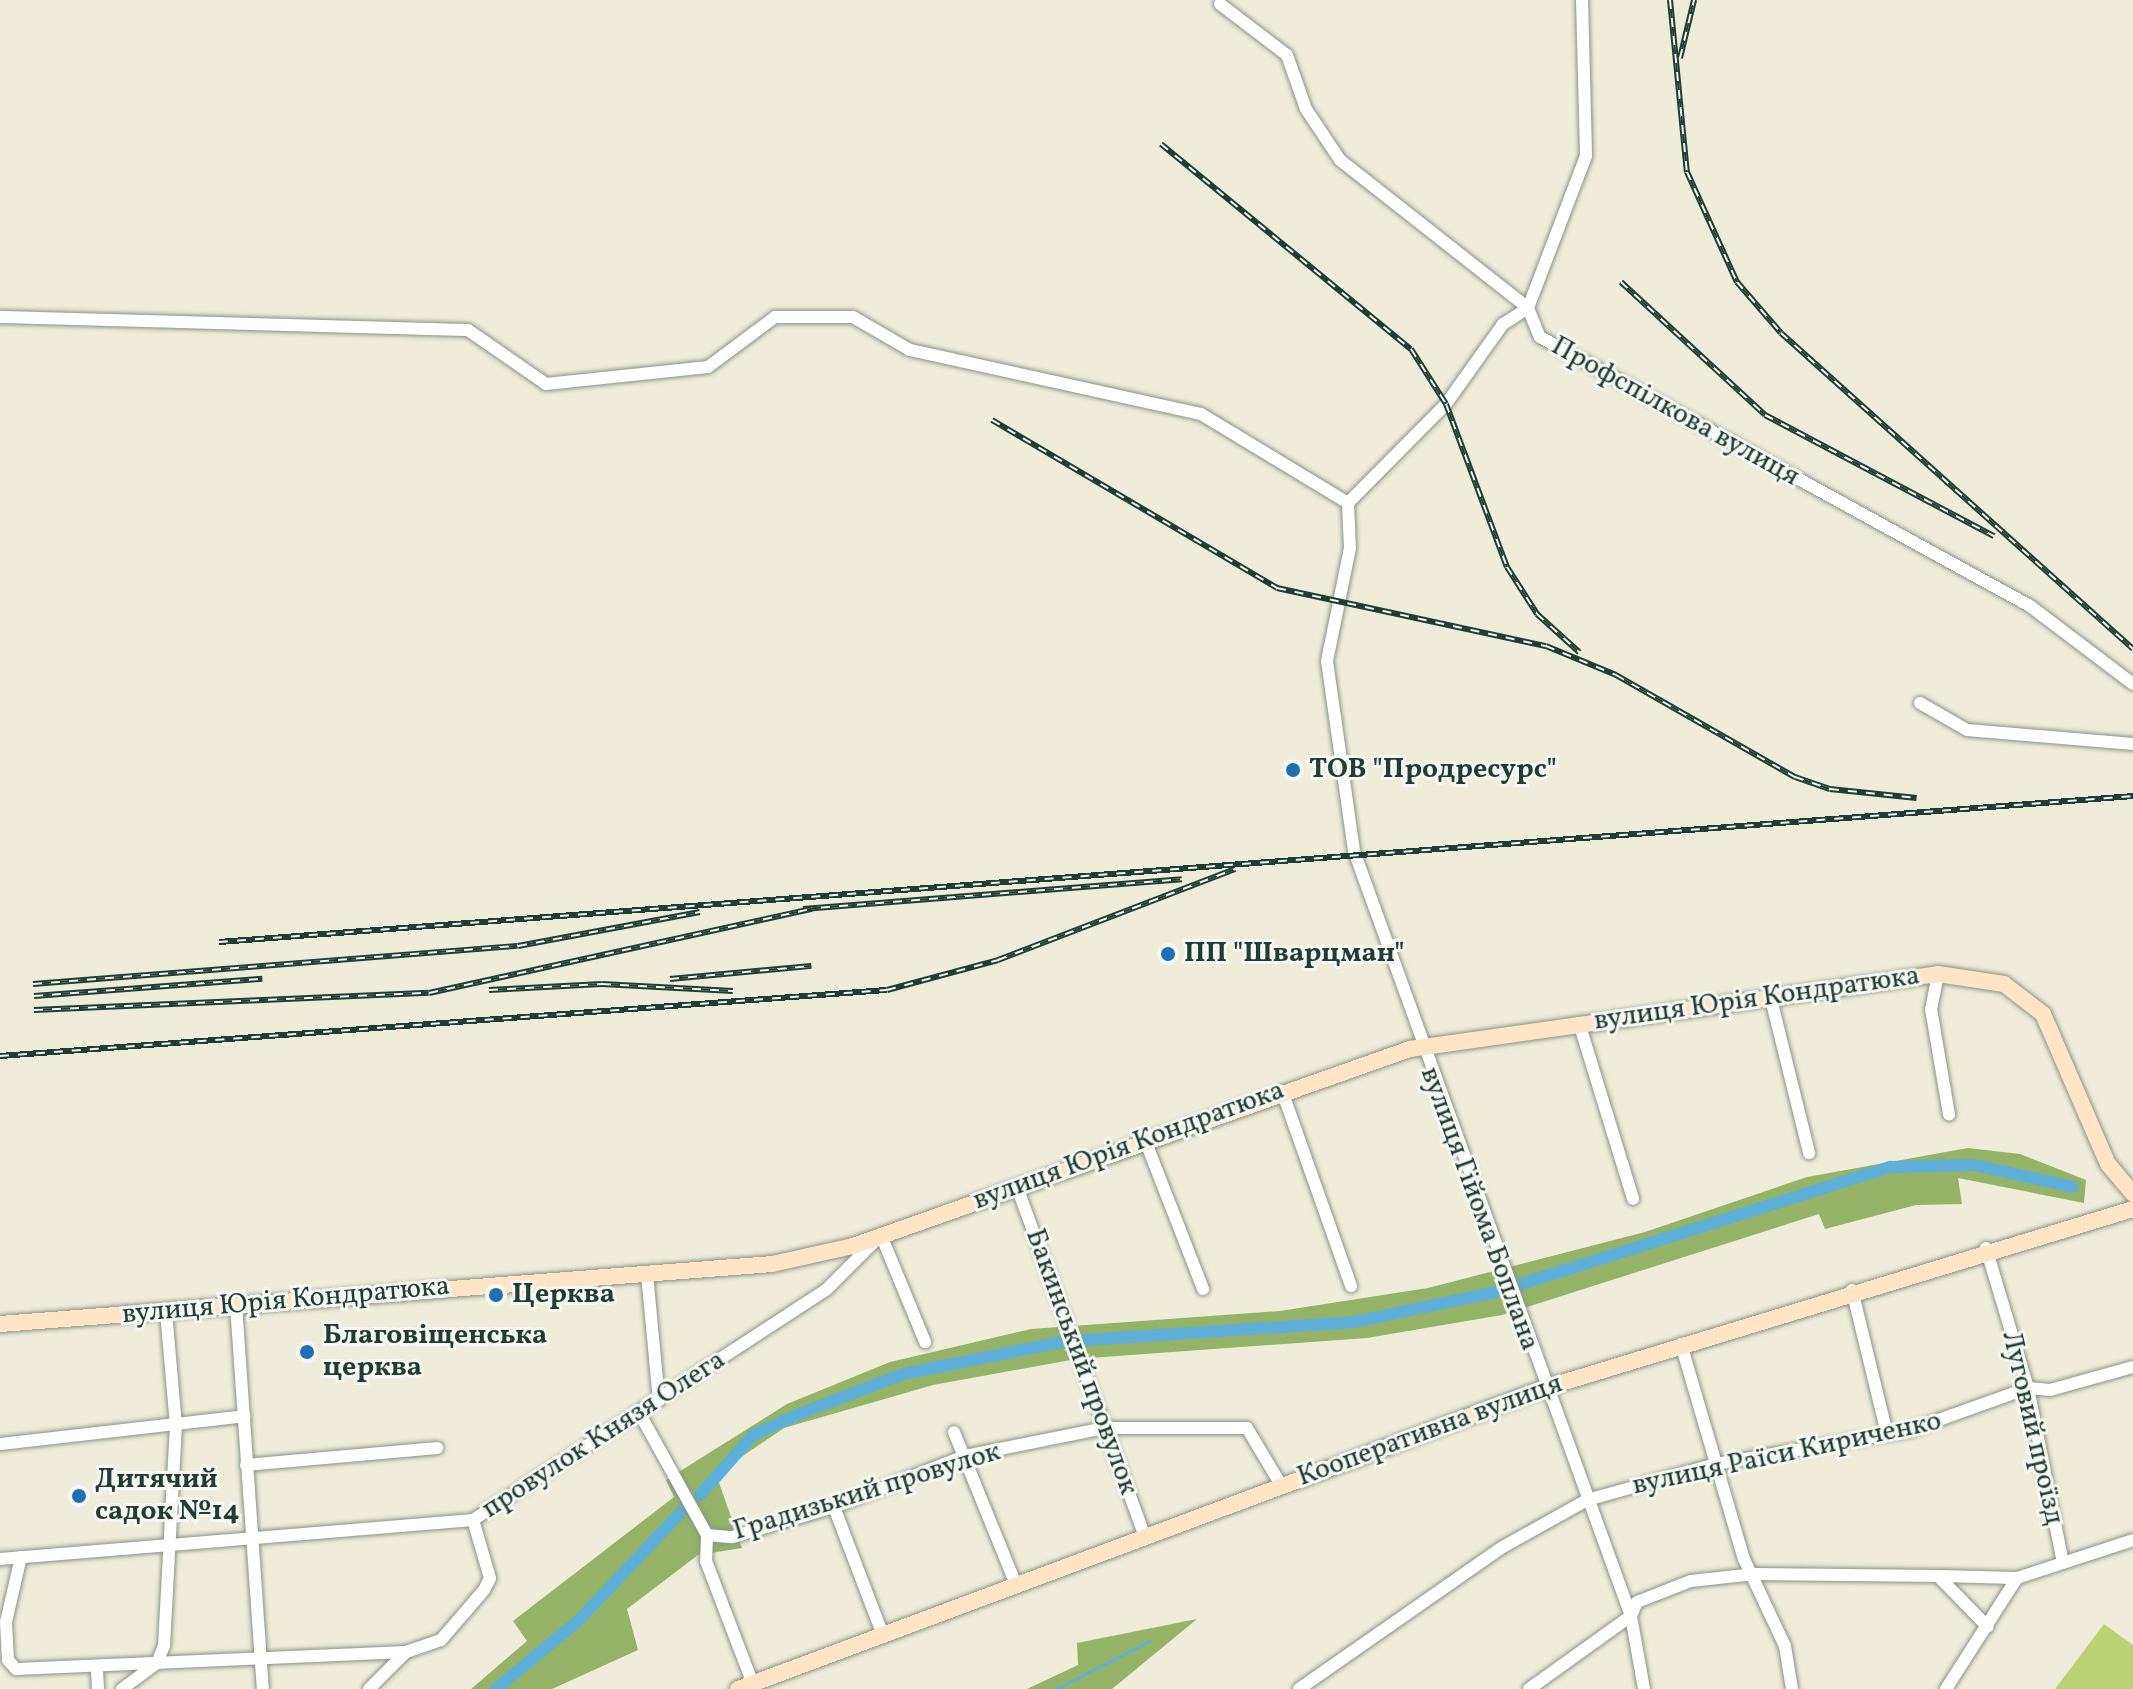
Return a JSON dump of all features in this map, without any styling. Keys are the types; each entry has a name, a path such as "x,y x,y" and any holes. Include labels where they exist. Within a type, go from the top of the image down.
{"street":[{"path":"0,317 468,330 546,384 708,367 775,317 853,317 910,350 1201,414 1348,503 1446,404 1503,324 1528,308 1586,156 1582,0"},
{"name":"Профспілкова вулиця","path":"1220,4 1287,55 1306,109 1340,160 1528,308 1540,337 1571,358 2030,606 2133,684"},
{"name":"вулиця Гійома Боплана","path":"1348,503 1350,548 1327,661 1332,727 1354,851 1419,1047 1631,1616 1644,1689"},
{"path":"1920,703 1967,730 2133,744"},
{"path":"1938,974 1931,1009 1949,1114"},
{"name":"вулиця Юрія Кондратюка","path":"0,1324 772,1264 881,1235 1282,1091 1419,1047 1770,995 1938,974 2004,984 2043,1014 2117,1179 2133,1194"},
{"path":"1770,995 1809,1153"},
{"path":"1579,1023 1633,1199"},
{"path":"1282,1091 1351,1286"},
{"path":"1145,1140 1203,1289"},
{"path":"2109,1213 2117,1179"},
{"name":"Бакинський провулок","path":"1017,1187 1145,1536"},
{"name":"Кооперативна вулиця","path":"746,1686 1545,1388 1986,1248 2133,1209"},
{"path":"881,1235 925,1342"},
{"name":"провулок Князя Олега","path":"0,1559 473,1520 641,1416 659,1400 826,1290 881,1235"},
{"name":"Луговий проїзд","path":"1986,1248 2028,1388 2063,1563"},
{"path":"647,1274 659,1400"},
{"path":"1852,1290 1886,1430"},
{"path":"236,1305 250,1539 263,1689"},
{"path":"122,1689 157,1663 164,1646 165,1545 174,1525 176,1426 166,1312"},
{"path":"1681,1344 1716,1464 1755,1574 1785,1646 1792,1689"},
{"name":"вулиця Раїси Кириченко","path":"1299,1689 1501,1548 1587,1500 1716,1464 1960,1416 2028,1388 2050,1390 2133,1367"},
{"path":"0,1444 244,1416"},
{"path":"641,1416 707,1535 706,1561 746,1686"},
{"name":"Градизький провулок","path":"707,1535 732,1537 834,1507 965,1456 1105,1428 1247,1428 1281,1485"},
{"path":"954,1432 1016,1585"},
{"path":"246,1465 437,1448"},
{"path":"834,1507 883,1635"},
{"path":"21,1557 11,1580 8,1660 33,1673 260,1657 406,1652 441,1640 484,1590 490,1578 473,1520"},
{"path":"1529,1689 1631,1616 1637,1602 1691,1581 1755,1574 2017,1578 2133,1540"},
{"path":"1938,1576 1988,1627"},
{"path":"1946,1689 2017,1578"},
{"path":"369,1689 406,1652"},
{"path":"97,1670 98,1689"}],"green space":[{"path":"1968,1148 2020,1154 2086,1180 2084,1203 1958,1178 1962,1204 1916,1205 1825,1229 1819,1214 1502,1315 1367,1338 1076,1359 933,1385 784,1428 716,1474 742,1548 698,1555 627,1609 638,1650 552,1689 471,1689 527,1641 513,1621 674,1497 666,1480 787,1404 890,1362 1031,1329 1280,1311 1428,1288 1645,1232 1807,1177"},
{"path":"1197,1619 1112,1689 1027,1689 1078,1665 1077,1643"},
{"path":"2104,1624 2133,1645 2133,1689 2055,1689"}],"waterway":[{"path":"1518,1285 1891,1167 1974,1165 2073,1187"},
{"path":"1085,1340 1354,1322 1500,1291"},
{"path":"700,1495 753,1435 799,1414 903,1374 1067,1341"},
{"path":"496,1689 579,1620 683,1510"},
{"path":"1056,1689 1149,1641"}],"railway":[{"path":"1670,0 1687,172 1737,282 1781,333 2133,649"},
{"path":"1680,58 1694,0"},
{"path":"1161,144 1411,349 1446,404 1507,567 1537,614 1579,652"},
{"path":"1621,282 1765,415 1994,536"},
{"path":"992,420 1277,588 1546,646 1616,675 1795,777 1830,789 1917,798"},
{"path":"219,942 2133,796"},
{"path":"0,1056 887,990 998,960 1235,869"},
{"path":"803,909 1182,879"},
{"path":"34,1010 429,993 812,909"},
{"path":"33,984 518,946 700,912"},
{"path":"670,979 811,966"},
{"path":"34,996 262,979"},
{"path":"489,990 602,984 733,991"}],"place":[{"name":"ТОВ \"Продресурс\"","path":"1293,770"},
{"name":"ПП \"Шварцман\"","path":"1168,954"},
{"name":"Церква","path":"496,1295"},
{"name":"Благовіщенська церква","path":"307,1352"},
{"name":"Дитячий садок №14","path":"79,1496"}]}
